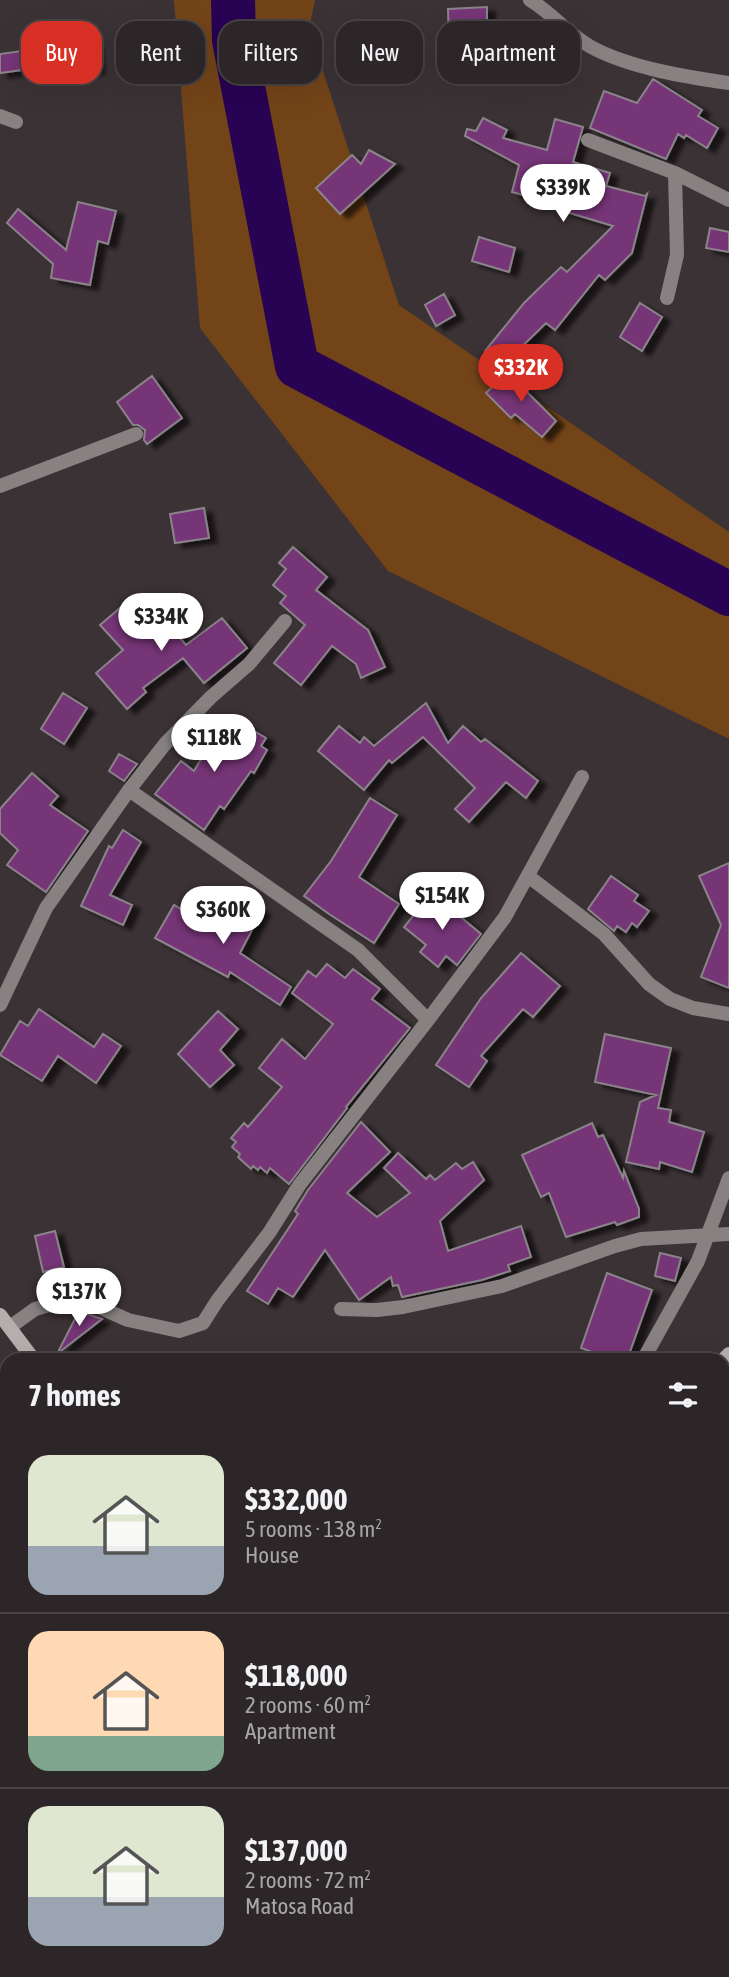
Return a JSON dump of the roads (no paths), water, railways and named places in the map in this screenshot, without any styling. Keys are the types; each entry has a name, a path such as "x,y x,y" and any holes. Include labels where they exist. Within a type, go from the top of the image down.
{"street":[{"path":"530,0 569,33 593,48 675,75 729,83"},
{"path":"0,116 16,122"},
{"path":"588,140 675,173 729,200"},
{"path":"667,298 677,255 675,173"},
{"path":"0,486 136,434"},
{"path":"0,1005 46,908 129,790 165,744 211,697 249,664 285,621"},
{"path":"10,1327 35,1309 71,1299 90,1303 128,1320 179,1331 204,1323 217,1301 269,1233 308,1173 505,917 582,777"},
{"path":"129,790 358,950 428,1020"},
{"path":"528,876 604,934 649,984 670,999 693,1008 729,1014"},
{"path":"647,1353 672,1311 708,1237 729,1178"},
{"path":"341,1309 377,1310 403,1307 502,1286 640,1239 729,1234"},
{"path":"0,1314 29,1353"}],"waterway":[{"path":"233,0 234,40 297,366 729,594"}]}
